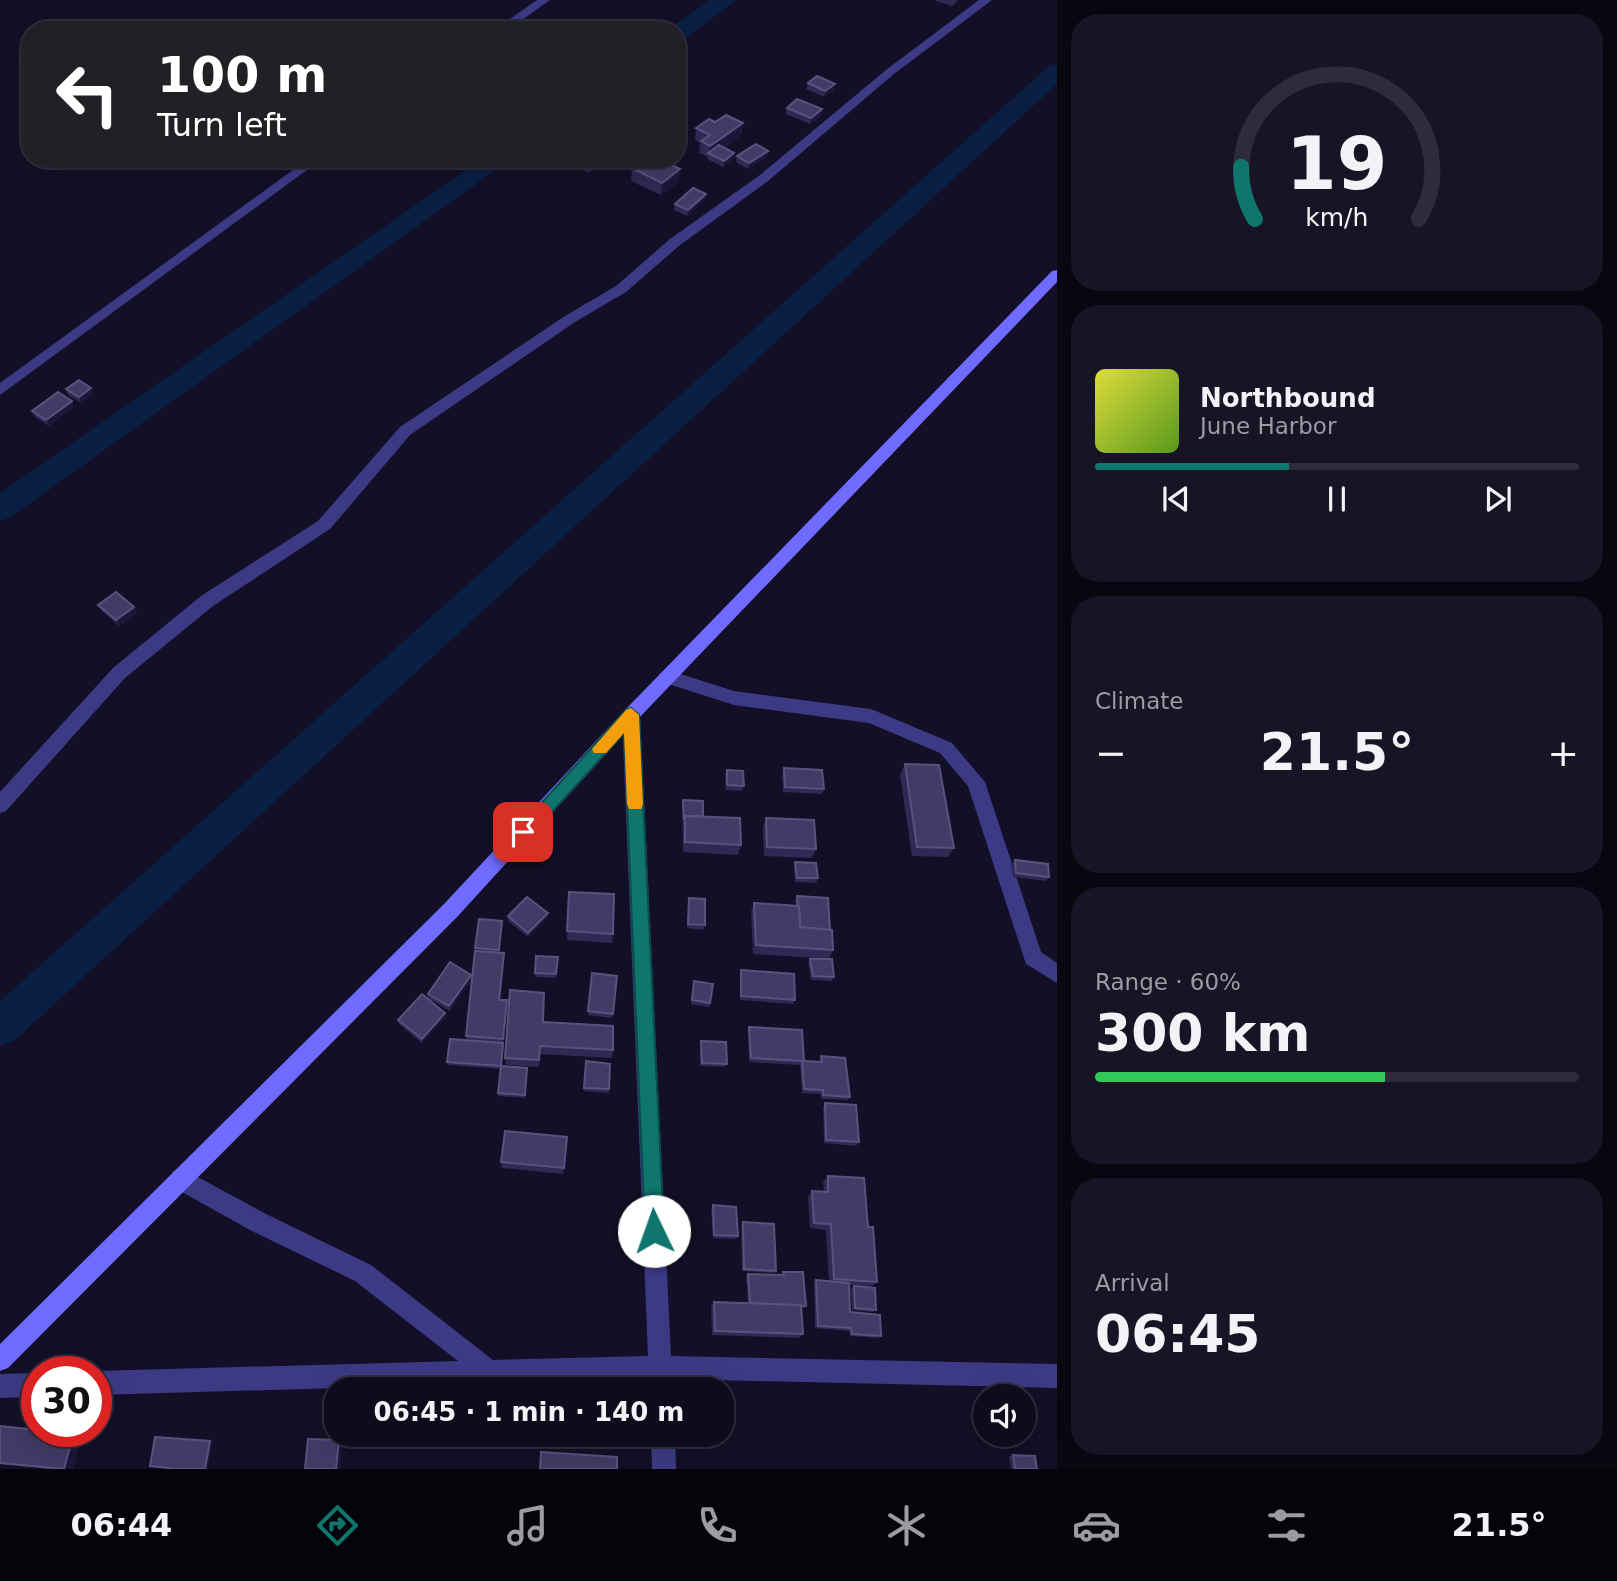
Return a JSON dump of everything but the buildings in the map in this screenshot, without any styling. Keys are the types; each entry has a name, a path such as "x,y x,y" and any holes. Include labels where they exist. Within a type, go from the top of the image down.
{"street":[{"path":"513,21 544,0"},
{"path":"0,805 118,673 207,601 324,526 405,431 570,319 621,289 675,242 764,178 890,72 986,0"},
{"path":"0,390 304,168"},
{"path":"0,1360 451,909 631,715 1057,274"},
{"path":"668,677 734,698 871,716 946,748 976,782 1033,958 1057,974"},
{"path":"631,715 661,1377"},
{"path":"181,1179 258,1222 363,1273 490,1371"},
{"path":"112,1383 490,1371 637,1377"},
{"path":"734,1378 1057,1376"},
{"path":"0,1386 21,1385"},
{"path":"663,1447 664,1469"}],"waterway":[{"path":"686,28 725,0"},
{"path":"0,1027 1057,71"},
{"path":"0,509 486,168"}],"slow traffic":[{"path":"600,749 631,715 635,804"}],"route":[{"path":"523,832 631,715 654,1231"}]}
